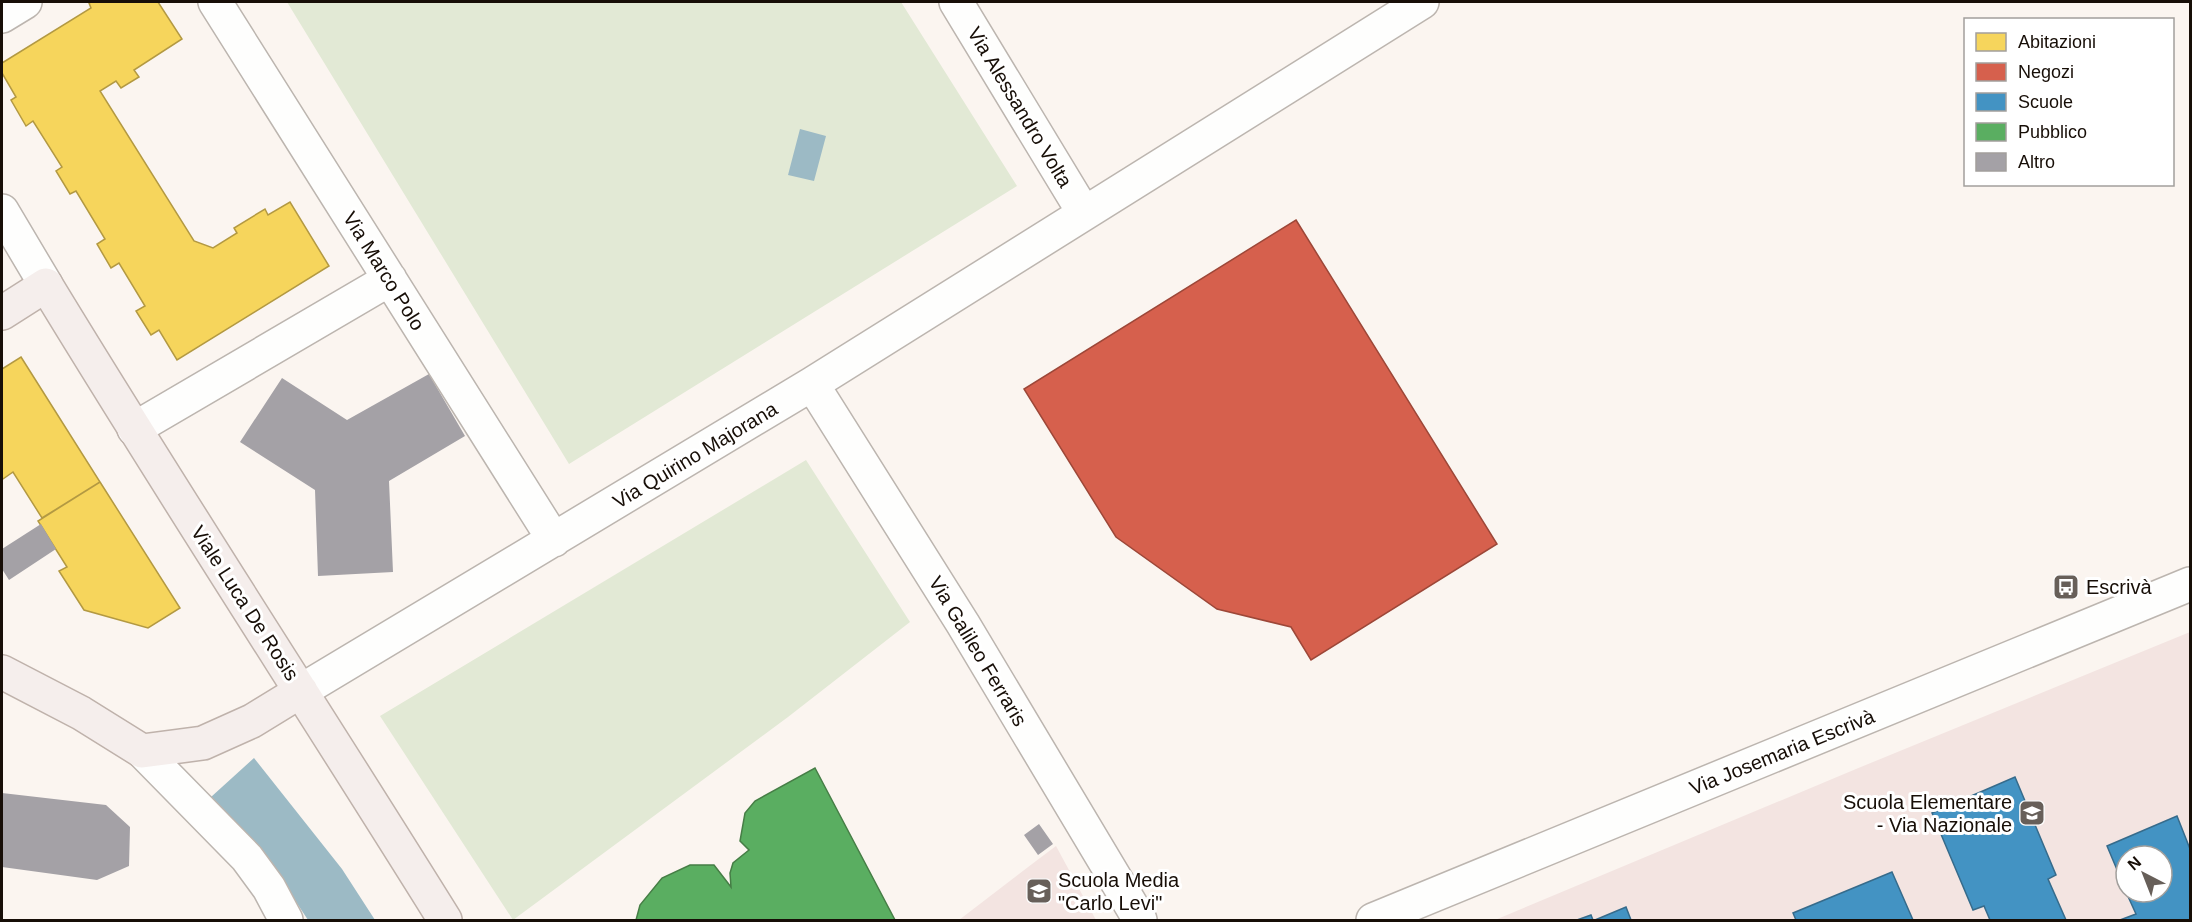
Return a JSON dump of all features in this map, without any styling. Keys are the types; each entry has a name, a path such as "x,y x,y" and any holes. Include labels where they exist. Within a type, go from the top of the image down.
{"main road":[{"path":"2,314 46,285"},
{"name":"Viale Luca De Rosis","path":"46,285 134,429 445,921"},
{"path":"2,672 81,713 142,751 203,742 252,721 301,691"}],"street":[{"path":"2,16 26,2"},
{"name":"Via Marco Polo","path":"215,2 554,540"},
{"name":"Via Alessandro Volta","path":"956,2 1084,213"},
{"name":"Via Quirino Majorana","path":"301,691 812,384 1422,2"},
{"path":"2,211 46,285"},
{"path":"134,429 390,279"},
{"name":"Via Galileo Ferraris","path":"812,384 963,624 1140,921"},
{"name":"Via Josemaria Escrivà","path":"1373,921 2190,584"},
{"path":"142,751 247,858 269,888 286,921"}],"shaded area":[{"name":"Scuola Elementare - Via Nazionale","path":"2190,632 2190,920 1495,920 1856,769"},
{"name":"Scuola Media \"Carlo Levi\"","path":"1056,846 1096,920 959,920 1036,861"}],"green space":[{"path":"287,2 901,2 1017,186 569,464"},
{"path":"806,460 910,622 788,717 513,920 380,716"}],"water":[{"path":"800,129 826,136 814,181 788,175"},
{"path":"254,758 342,869 375,920 308,920 259,846 211,797"}],"building: Abitazioni":[{"path":"158,2 182,39 134,70 139,77 121,88 116,81 100,91 194,241 213,248 237,233 234,228 265,209 268,215 290,202 329,266 177,360 159,330 151,335 136,311 145,306 119,263 111,268 97,244 105,239 76,191 70,194 56,171 62,167 33,121 26,126 11,100 16,97 2,73 2,63 91,8 89,3"},
{"path":"21,357 100,482 42,518 13,472 3,479 2,477 2,369"},
{"path":"100,482 180,608 148,628 84,610 59,571 67,567 38,521"}],"building: Negozi":[{"path":"1296,220 1497,544 1311,660 1291,627 1217,609 1116,537 1024,389"}],"building: Scuole":[{"path":"2015,777 2056,875 2048,879 2066,920 1990,920 1984,906 1973,910 1932,813"},
{"path":"2177,816 2190,849 2190,920 2120,920 2136,914 2131,904 2174,904 2174,844 2114,844 2114,863 2107,846"},
{"path":"1892,872 1913,920 1796,920 1793,913"},
{"path":"1626,907 1631,920 1595,920"},
{"path":"1591,915 1593,920 1577,920"}],"building: Pubblico":[{"path":"815,768 895,920 636,920 640,905 662,878 690,865 714,865 731,887 730,873 733,863 749,850 740,841 745,813 755,801"}],"building: Altro":[{"path":"429,374 465,436 389,481 393,572 318,576 315,490 240,442 282,378 347,420"},
{"path":"41,524 56,549 9,580 2,569 2,549"},
{"path":"2,793 106,805 130,827 129,866 97,880 2,867"},
{"path":"1039,824 1053,844 1038,855 1024,835"}],"place":[{"name":"Escrivà","path":"2066,587"},
{"name":"Scuola Elementare - Via Nazionale","path":"2032,813"},
{"name":"Scuola Media \"Carlo Levi\"","path":"1039,891"}]}
